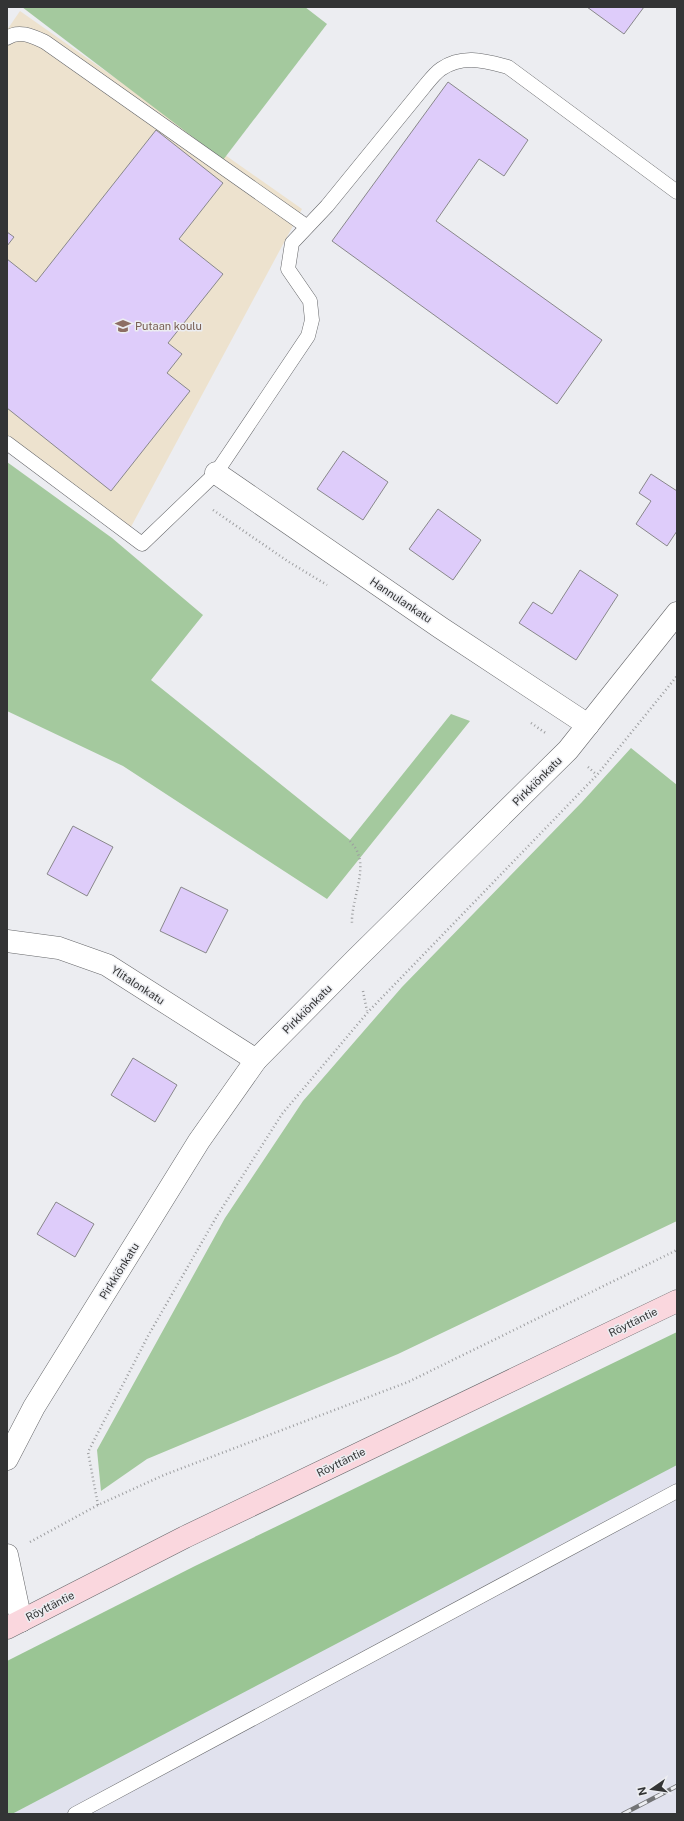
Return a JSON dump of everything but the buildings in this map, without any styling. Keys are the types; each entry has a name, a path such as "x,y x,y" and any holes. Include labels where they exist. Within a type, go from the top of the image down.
{"street":[{"name":"Hannulankatu","path":"216,473 435,624 588,725"},
{"name":"Pirkkiönkatu","path":"7,1459 34,1407 199,1140 256,1060 568,750 677,613"},
{"name":"Ylitalonkatu","path":"7,941 59,948 107,965 256,1060"},
{"name":"Röyttäntie","path":"14,1624 192,1534 677,1301"},
{"path":"7,1555 14,1624"}],"lane":[{"path":"7,38 10,36 27,34 45,42 306,226"},
{"path":"7,443 142,544 216,473 308,336 312,320 310,301 288,269 292,243 306,226 327,206 428,82 441,69 462,60 480,60 508,67 677,192"},
{"path":"75,1814 677,1491"}],"path":[{"path":"98,1505 88,1452 148,1336 217,1216 282,1114 368,1012 597,775 677,676"},
{"path":"28,1543 98,1505 164,1476 408,1382 677,1250"}],"shaded area":[{"name":"Putaan koulu","path":"20,11 302,209 125,538 7,444 7,30"},
{"path":"677,1396 677,1814 7,1814 7,1713"}],"green space":[{"path":"22,7 305,7 327,24 223,160"},
{"path":"7,462 112,538 203,615 151,680 350,840 451,714 470,721 327,899 123,766 7,711"},
{"path":"631,748 677,785 677,1221 398,1354 147,1459 101,1491 97,1450 225,1218 303,1101 402,987 582,802"},
{"path":"677,1332 677,1465 12,1814 7,1814 7,1661 195,1566"}],"railway":[{"path":"623,1814 677,1786"}],"place":[{"name":"Putaan koulu","path":"123,326"}]}
